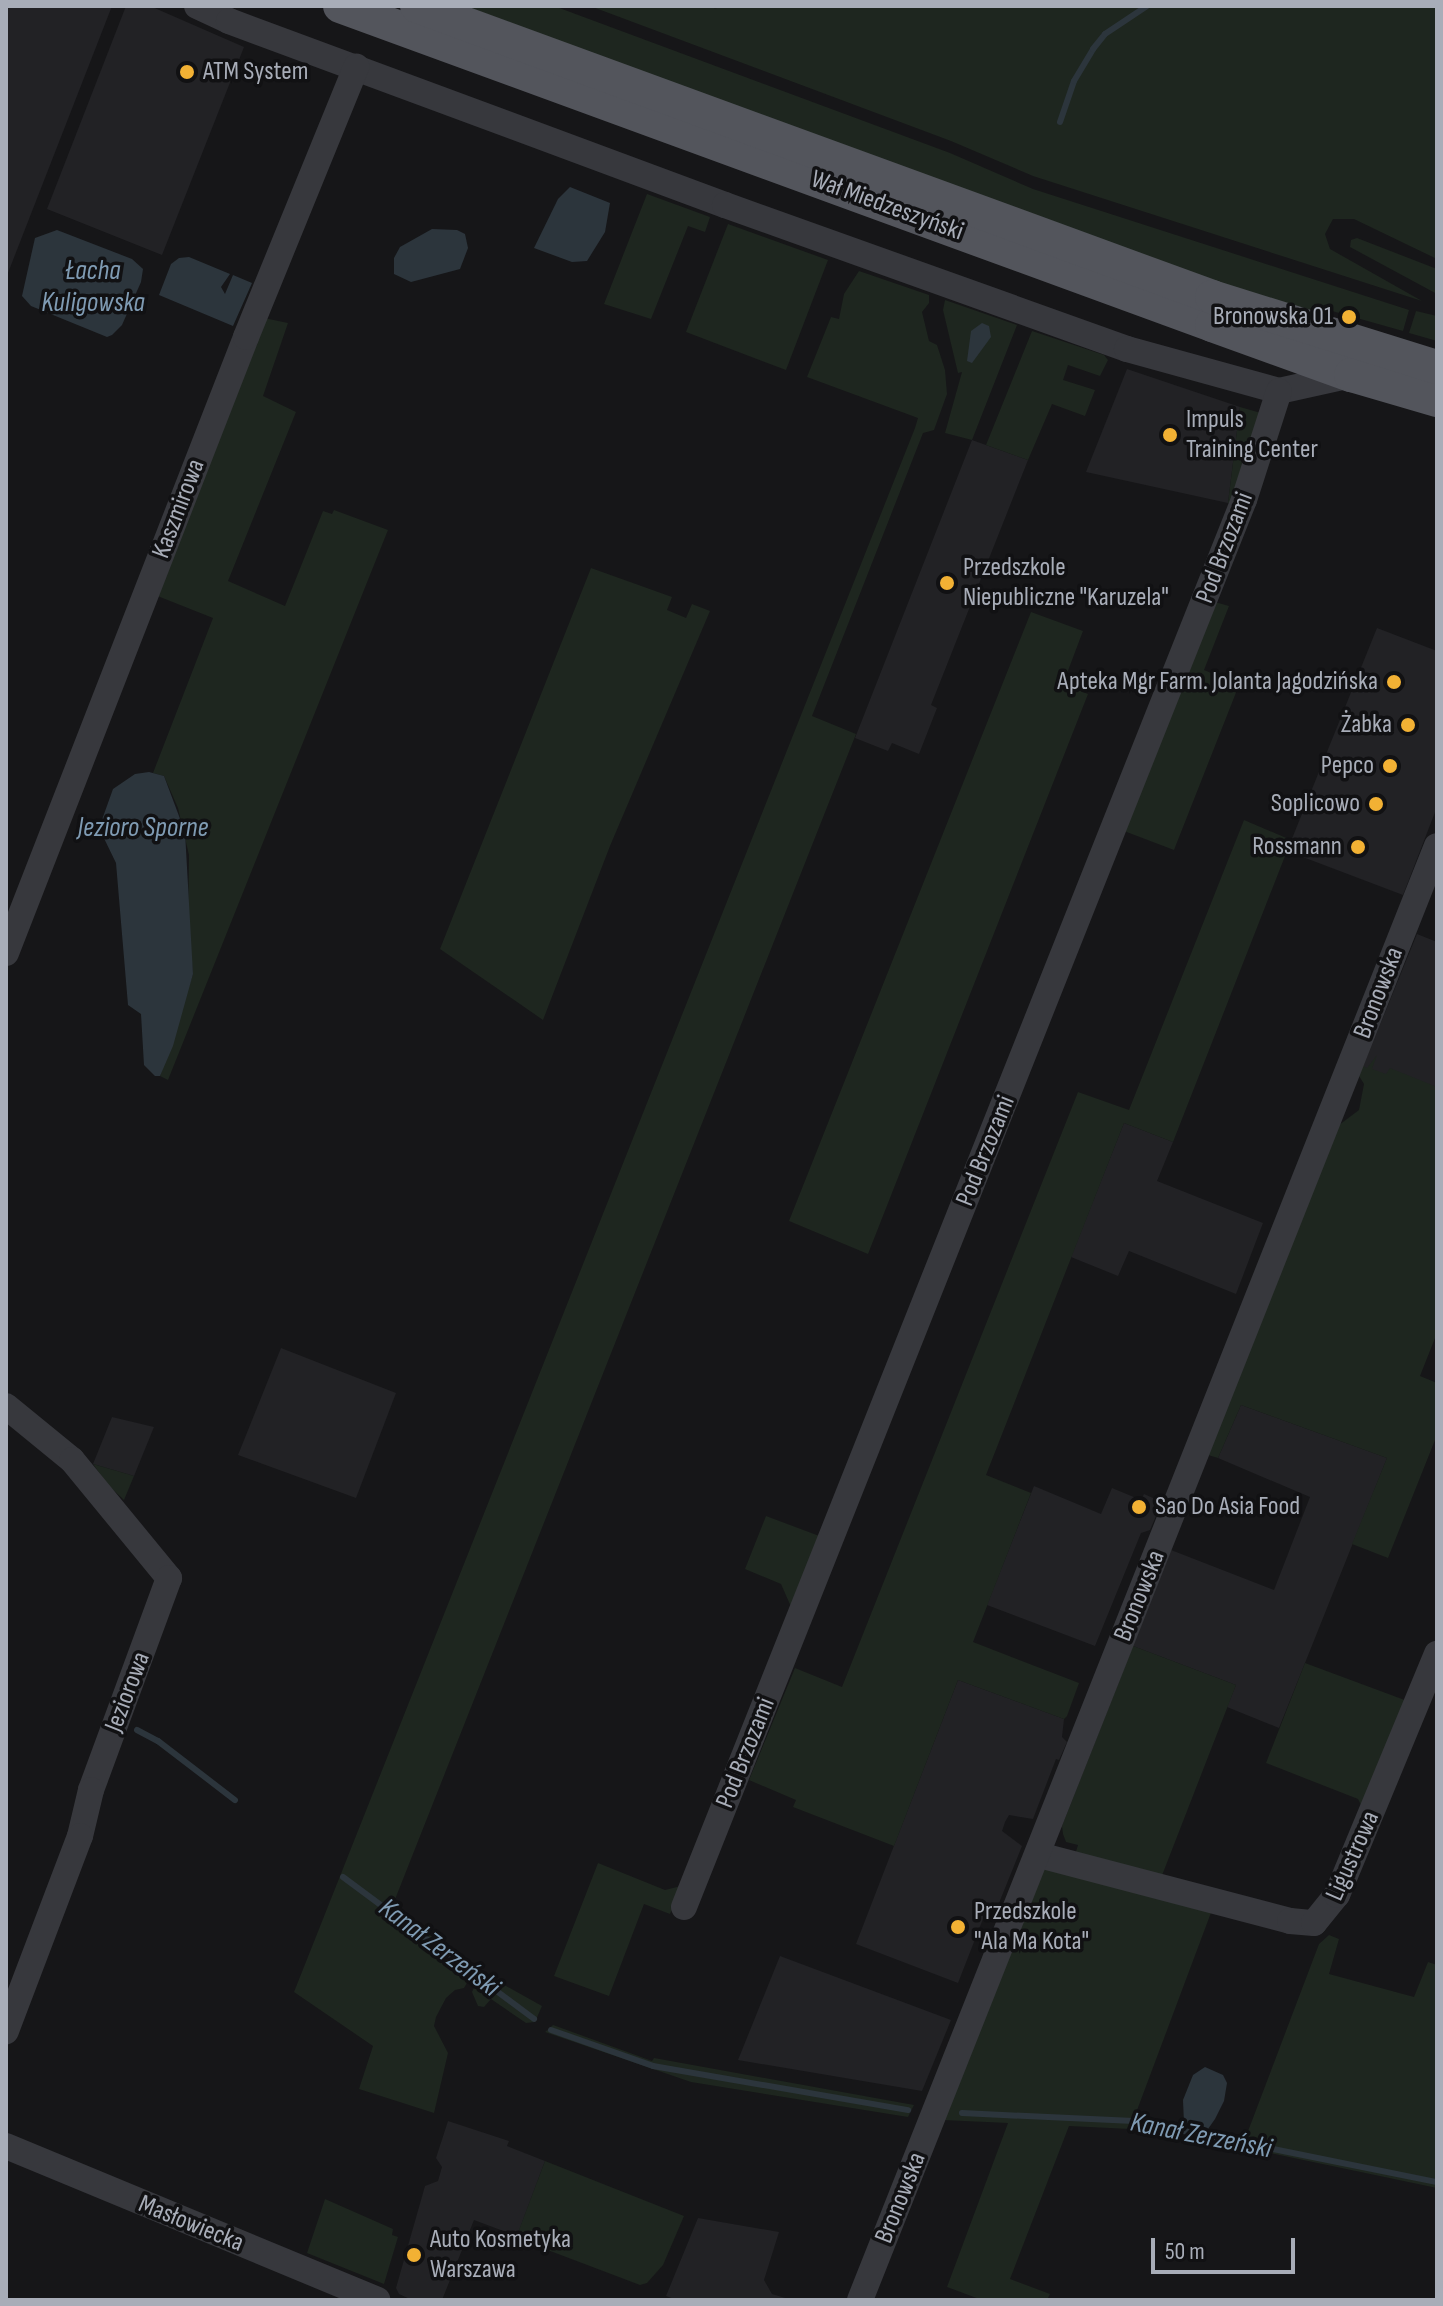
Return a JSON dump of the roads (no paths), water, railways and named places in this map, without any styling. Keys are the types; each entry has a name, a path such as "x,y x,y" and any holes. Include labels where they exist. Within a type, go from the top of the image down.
{"main road":[{"name":"Wał Miedzeszyński","path":"340,6 1351,375 1437,400"},
{"name":"Wał Miedzeszyński","path":"417,6 1212,297 1437,367"}],"street":[{"path":"197,6 942,284 1127,349 1279,391 1351,375"},
{"name":"Kaszmirowa","path":"6,953 246,337 356,67"},
{"name":"Pod Brzozami","path":"684,1907 1240,513 1279,391"},
{"name":"Bronowska","path":"860,2300 1437,846"},
{"name":"Jeziorowa","path":"6,1406 72,1460 169,1578 91,1790 80,1836 6,2031"},
{"name":"Ligustrowa","path":"1039,1855 1290,1921 1314,1923 1337,1895 1437,1654"},
{"name":"Masłowiecka","path":"6,2146 377,2300"}],"water":[{"path":"570,187 610,203 605,232 587,261 572,262 534,248 558,199"},
{"path":"432,229 457,230 465,234 468,248 460,269 411,282 394,274 394,258 400,247"},
{"name":"Łacha Kuligowska","path":"57,230 132,259 143,269 141,282 122,325 112,335 107,337 31,306 22,296 35,238"},
{"name":"Łacha Kuligowska","path":"189,257 230,274 221,287 225,294 233,275 252,283 233,326 159,295 171,264 179,258"},
{"path":"982,323 989,326 991,337 972,363 967,361 971,331"},
{"name":"Jezioro Sporne","path":"149,772 164,776 185,832 193,974 173,1046 160,1076 155,1076 144,1065 141,1014 128,1005 116,863 99,828 113,789 135,774"},
{"path":"1205,2067 1223,2075 1227,2083 1224,2101 1215,2119 1208,2129 1196,2130 1184,2123 1183,2100 1193,2075"}],"waterway":[{"path":"1060,122 1074,81 1093,49 1105,34 1147,6"},
{"name":"Kanał Zerzeński","path":"137,1730 158,1741 235,1800"},
{"name":"Kanał Zerzeński","path":"343,1877 534,2019"},
{"name":"Kanał Zerzeński","path":"551,2030 653,2066 908,2110"},
{"name":"Kanał Zerzeński","path":"962,2113 1134,2121 1437,2182"}],"place":[{"name":"ATM System","path":"187,72"},
{"name":"Bronowska 01","path":"1349,317"},
{"name":"Impuls Training Center","path":"1170,435"},
{"name":"Przedszkole Niepubliczne \"Karuzela\"","path":"947,583"},
{"name":"Apteka Mgr Farm. Jolanta Jagodzińska","path":"1394,682"},
{"name":"Żabka","path":"1408,725"},
{"name":"Pepco","path":"1390,766"},
{"name":"Soplicowo","path":"1376,804"},
{"name":"Rossmann","path":"1358,847"},
{"name":"Sao Do Asia Food","path":"1139,1507"},
{"name":"Przedszkole \"Ala Ma Kota\"","path":"958,1927"},
{"name":"Auto Kosmetyka Warszawa","path":"414,2255"}]}
